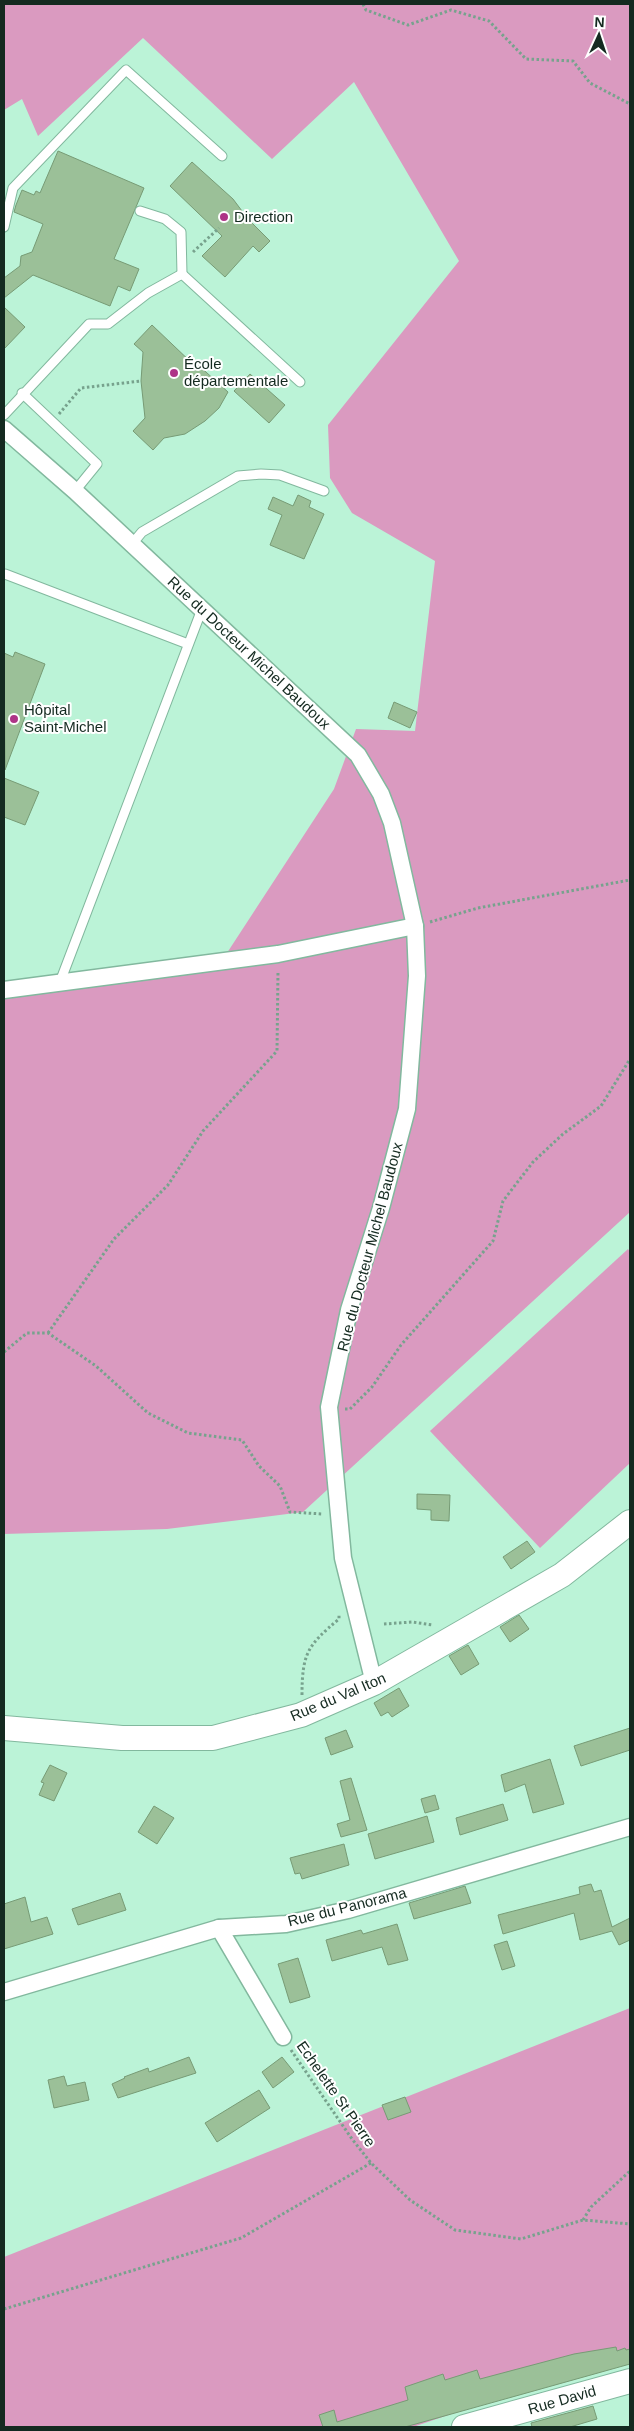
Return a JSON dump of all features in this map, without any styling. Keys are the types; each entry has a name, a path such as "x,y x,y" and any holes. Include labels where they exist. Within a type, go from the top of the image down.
{"street":[{"name":"Rue du Docteur Michel Baudoux","path":"4,429 75,491 358,755 381,794 392,823 414,926 417,976 407,1109 381,1208 349,1310 329,1407 343,1558 374,1683"},
{"path":"4,990 278,954 414,926"},
{"name":"Rue du Val Iton","path":"4,1728 122,1738 213,1738 302,1715 374,1683 562,1575 630,1522"},
{"name":"Rue du Panorama","path":"4,1992 219,1928 286,1924 348,1910 630,1827"},
{"path":"219,1928 283,2037"},
{"name":"Rue David","path":"464,2427 630,2380"}],"lane":[{"path":"4,227 13,188 126,70 222,156"},
{"path":"140,211 165,219 181,232 182,274 300,382"},
{"path":"4,415 22,393 89,324 108,324 148,293 182,274"},
{"path":"22,393 97,464 75,491"},
{"path":"132,544 142,532 238,476 280,475 324,491"},
{"path":"5,574 188,644"},
{"path":"60,982 202,609"}],"path":[{"path":"363,4 366,10 408,25 450,10 489,21 526,60 573,61 590,83 630,104"},
{"path":"182,263 218,228"},
{"path":"52,422 81,388 141,381"},
{"path":"414,926 478,908 630,880"},
{"path":"48,1333 114,1239 168,1185 203,1131 277,1051 278,954"},
{"path":"329,1407 350,1409 372,1387 401,1345 493,1241 503,1201 533,1162 563,1134 601,1106 630,1059"},
{"path":"4,1352 27,1334 48,1333 96,1366 148,1413 188,1433 242,1440 259,1466 280,1486 290,1512 338,1513"},
{"path":"302,1715 302,1668 314,1640 339,1619 338,1610"},
{"path":"384,1624 412,1622 440,1626 457,1636"},
{"name":"Echelette St Pierre","path":"283,2037 352,2139 372,2163 410,2200 455,2230 521,2239 583,2220 630,2224"},
{"name":"Echelette St Pierre","path":"4,2310 241,2238 372,2163"},
{"path":"583,2220 591,2207 630,2171"}],"shaded area":[{"path":"4,4 630,4 630,1212 303,1512 167,1529 4,1534 4,995 225,956 334,789 356,729 415,731 435,561 352,513 330,478 328,425 459,261 354,82 272,159 143,38 38,136 22,99 4,110"},
{"path":"628,1249 630,1252 630,1463 540,1548 430,1431"},
{"path":"630,2008 630,2353 413,2427 4,2427 4,2257"}],"building":[{"path":"58,151 144,188 114,259 139,269 130,291 118,286 110,306 33,275 4,298 4,278 20,266 21,256 32,252 43,224 14,212 16,205 22,190 34,195 36,191 40,193"},
{"name":"Direction","path":"192,162 233,199 248,219 270,241 259,252 253,246 225,277 202,256 222,236 170,186"},
{"path":"4,307 25,327 4,349"},
{"name":"École départementale","path":"152,325 194,365 196,363 228,392 219,408 205,421 185,434 164,438 153,450 133,431 145,418 141,381 143,352 134,344"},
{"path":"250,374 285,405 269,423 234,391"},
{"path":"298,495 311,501 309,507 324,514 304,559 270,545 282,515 268,509 273,497 293,506"},
{"name":"Hôpital Saint-Michel","path":"15,652 45,664 5,770 4,653 13,657"},
{"path":"394,702 417,712 410,728 388,718"},
{"path":"4,778 39,792 25,825 4,817"},
{"path":"417,1494 450,1495 449,1521 431,1520 431,1510 417,1509"},
{"path":"527,1541 535,1552 511,1569 503,1557"},
{"path":"519,1615 529,1629 510,1642 500,1627"},
{"path":"468,1645 479,1664 461,1675 449,1656"},
{"path":"399,1688 409,1706 392,1717 388,1712 381,1716 374,1703"},
{"path":"630,1728 630,1750 581,1766 574,1746"},
{"path":"346,1730 353,1747 331,1755 325,1738"},
{"path":"550,1759 564,1804 533,1813 525,1784 505,1792 501,1775"},
{"path":"50,1765 67,1773 54,1801 39,1795 44,1783 41,1782"},
{"path":"351,1778 367,1830 341,1837 337,1824 350,1820 340,1781"},
{"path":"435,1795 439,1809 425,1813 421,1799"},
{"path":"503,1804 508,1820 460,1835 456,1818"},
{"path":"154,1806 174,1818 157,1844 138,1832"},
{"path":"427,1816 434,1842 375,1859 368,1834"},
{"path":"344,1844 349,1865 302,1879 300,1873 295,1874 290,1858"},
{"path":"591,1884 594,1892 601,1890 612,1927 630,1918 630,1940 619,1945 612,1931 580,1940 574,1913 503,1934 498,1915 580,1894 579,1887"},
{"path":"465,1886 471,1903 414,1919 409,1903"},
{"path":"120,1893 126,1910 78,1925 72,1909"},
{"path":"25,1897 31,1922 47,1917 53,1934 4,1949 4,1904"},
{"path":"397,1924 408,1960 388,1965 382,1947 332,1961 326,1940 361,1930 363,1934"},
{"path":"507,1941 515,1966 502,1970 494,1945"},
{"path":"298,1958 310,1997 290,2003 278,1964"},
{"path":"189,2057 196,2073 118,2098 112,2084 124,2077 148,2068 149,2072"},
{"path":"282,2057 294,2072 273,2088 262,2072"},
{"path":"64,2076 67,2086 85,2082 89,2100 54,2108 48,2080"},
{"path":"259,2090 270,2108 217,2142 205,2123"},
{"path":"405,2097 411,2112 388,2120 382,2105"},
{"path":"616,2347 617,2351 625,2348 626,2350 630,2349 630,2364 405,2427 323,2427 319,2415 334,2410 337,2422 408,2400 405,2387 443,2374 445,2380 477,2370 480,2379 574,2354"},
{"path":"593,2406 597,2419 570,2427 532,2427 531,2423"}],"place":[{"name":"Direction","path":"224,217"},
{"name":"École départementale","path":"174,373"},
{"name":"Hôpital Saint-Michel","path":"14,719"}]}
